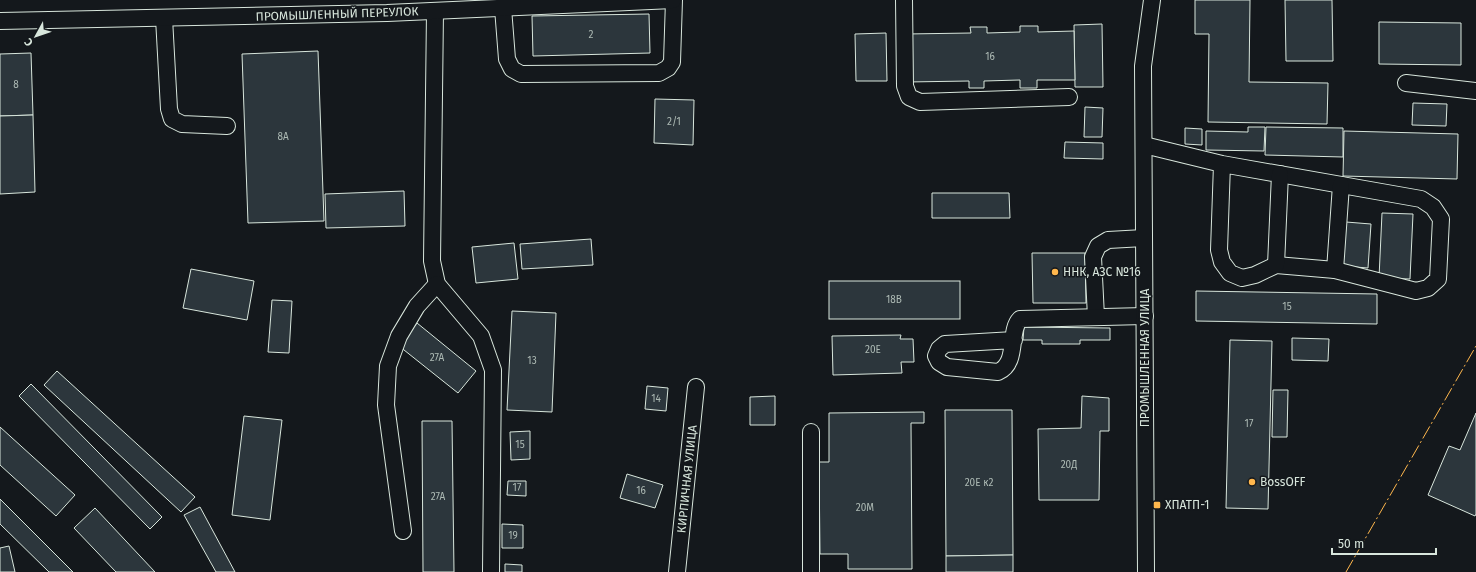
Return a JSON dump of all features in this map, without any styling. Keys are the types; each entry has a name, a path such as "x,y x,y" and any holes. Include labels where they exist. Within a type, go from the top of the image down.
{"street":[{"name":"ПРОМЫШЛЕННЫЙ ПЕРЕУЛОК","path":"0,21 164,18 387,7 435,11 674,0"},
{"path":"503,8 507,59 512,69 521,74 659,73 668,68 672,62 674,0"},
{"path":"904,0 905,86 909,97 920,102 1069,97"},
{"name":"ПРОМЫШЛЕННАЯ УЛИЦА","path":"1146,572 1143,66 1152,0"},
{"path":"435,11 432,261 437,284 481,336 494,370 490,572"},
{"path":"164,18 169,109 172,119 182,124 227,126"},
{"path":"1406,83 1476,91"},
{"path":"1144,145 1222,164 1421,199 1433,207 1441,219 1438,279 1428,288 1416,291 1335,270 1276,265 1255,275 1242,278 1230,273 1222,262 1219,250 1222,164"},
{"path":"1276,265 1280,174"},
{"path":"1335,270 1342,185"},
{"path":"1096,317 1093,258 1098,246 1108,240 1144,238"},
{"path":"403,531 386,405 388,366 399,336 417,306 437,284"},
{"path":"1014,340 1018,321 1023,318 1145,316"},
{"name":"КИРПИЧНАЯ УЛИЦА","path":"677,572 696,387"},
{"path":"811,432 811,572"}],"building":[{"path":"1195,0 1250,0 1249,82 1328,83 1327,124 1208,122 1209,34 1195,34"},
{"path":"1285,0 1332,0 1333,61 1286,61"},
{"path":"649,14 650,53 533,56 532,16"},
{"path":"1379,22 1461,23 1461,65 1379,64"},
{"path":"1102,24 1103,87 1075,87 1074,25"},
{"path":"1020,26 1038,26 1038,32 1074,31 1075,80 1037,80 1037,88 1020,88 1020,80 984,81 984,88 969,88 969,81 907,82 906,34 971,33 970,27 987,27 987,33 1020,32"},
{"path":"886,33 887,81 856,81 855,34"},
{"path":"318,51 324,221 248,223 242,54"},
{"path":"31,53 33,115 0,116 0,54"},
{"path":"655,99 694,100 693,145 654,143"},
{"path":"1413,103 1447,104 1446,126 1412,125"},
{"path":"1085,107 1103,108 1102,137 1084,137"},
{"path":"33,115 35,192 0,194 0,116"},
{"path":"1248,127 1265,127 1264,151 1206,150 1206,131 1248,132"},
{"path":"1266,127 1343,128 1343,157 1265,155"},
{"path":"1185,128 1202,129 1202,145 1185,144"},
{"path":"1344,131 1458,134 1457,179 1343,176"},
{"path":"1065,142 1103,143 1103,159 1064,158"},
{"path":"404,191 405,226 326,228 325,194"},
{"path":"932,193 1009,193 1010,218 932,218"},
{"path":"1382,213 1413,214 1410,279 1379,278"},
{"path":"1346,222 1371,224 1368,268 1343,266"},
{"path":"591,239 593,265 522,269 520,244"},
{"path":"514,243 518,279 476,283 472,247"},
{"path":"1032,253 1085,253 1086,303 1033,303"},
{"path":"191,269 254,281 247,320 183,308"},
{"path":"829,281 960,281 960,319 829,319"},
{"path":"1196,291 1377,294 1377,324 1196,321"},
{"path":"272,300 292,301 289,353 268,352"},
{"path":"512,311 556,313 552,412 507,410"},
{"path":"417,323 476,371 458,393 399,346"},
{"path":"1024,327 1110,328 1110,340 1080,340 1080,344 1042,344 1042,340 1023,340"},
{"path":"901,335 900,339 913,339 914,362 901,362 902,373 833,375 832,336"},
{"path":"1292,338 1329,339 1328,361 1292,360"},
{"path":"1230,340 1272,341 1268,509 1226,508"},
{"path":"57,371 195,497 181,512 44,385"},
{"path":"31,384 162,517 150,529 19,396"},
{"path":"647,386 668,388 666,411 645,409"},
{"path":"1273,390 1288,390 1287,437 1272,437"},
{"path":"775,396 775,425 750,425 750,397"},
{"path":"1082,396 1109,398 1109,431 1100,431 1099,500 1039,500 1038,429 1081,428"},
{"path":"945,410 1012,410 1013,555 946,556"},
{"path":"924,412 924,423 911,423 912,569 848,569 848,554 820,554 819,462 829,462 829,413"},
{"path":"1476,413 1475,516 1428,495 1449,446 1460,450"},
{"path":"244,416 282,420 270,520 232,515"},
{"path":"422,421 452,421 454,572 423,572"},
{"path":"0,427 75,495 56,516 0,465"},
{"path":"530,431 530,459 511,460 510,432"},
{"path":"627,474 663,485 655,508 620,498"},
{"path":"508,481 526,481 526,496 507,495"},
{"path":"0,499 73,572 49,572 0,524"},
{"path":"200,507 235,572 216,572 184,515"},
{"path":"95,508 155,572 116,572 74,528"},
{"path":"502,524 523,525 523,548 502,548"},
{"path":"9,546 15,572 0,572 0,548"},
{"path":"1013,555 1013,572 946,572 946,556"},
{"path":"505,564 522,565 522,572 505,572"}],"power":[{"path":"1346,572 1476,346"}],"place":[{"name":"ННК, АЗС №16","path":"1055,272"},
{"name":"BossOFF","path":"1252,482"},
{"name":"ХПАТП-1","path":"1157,505"}]}
